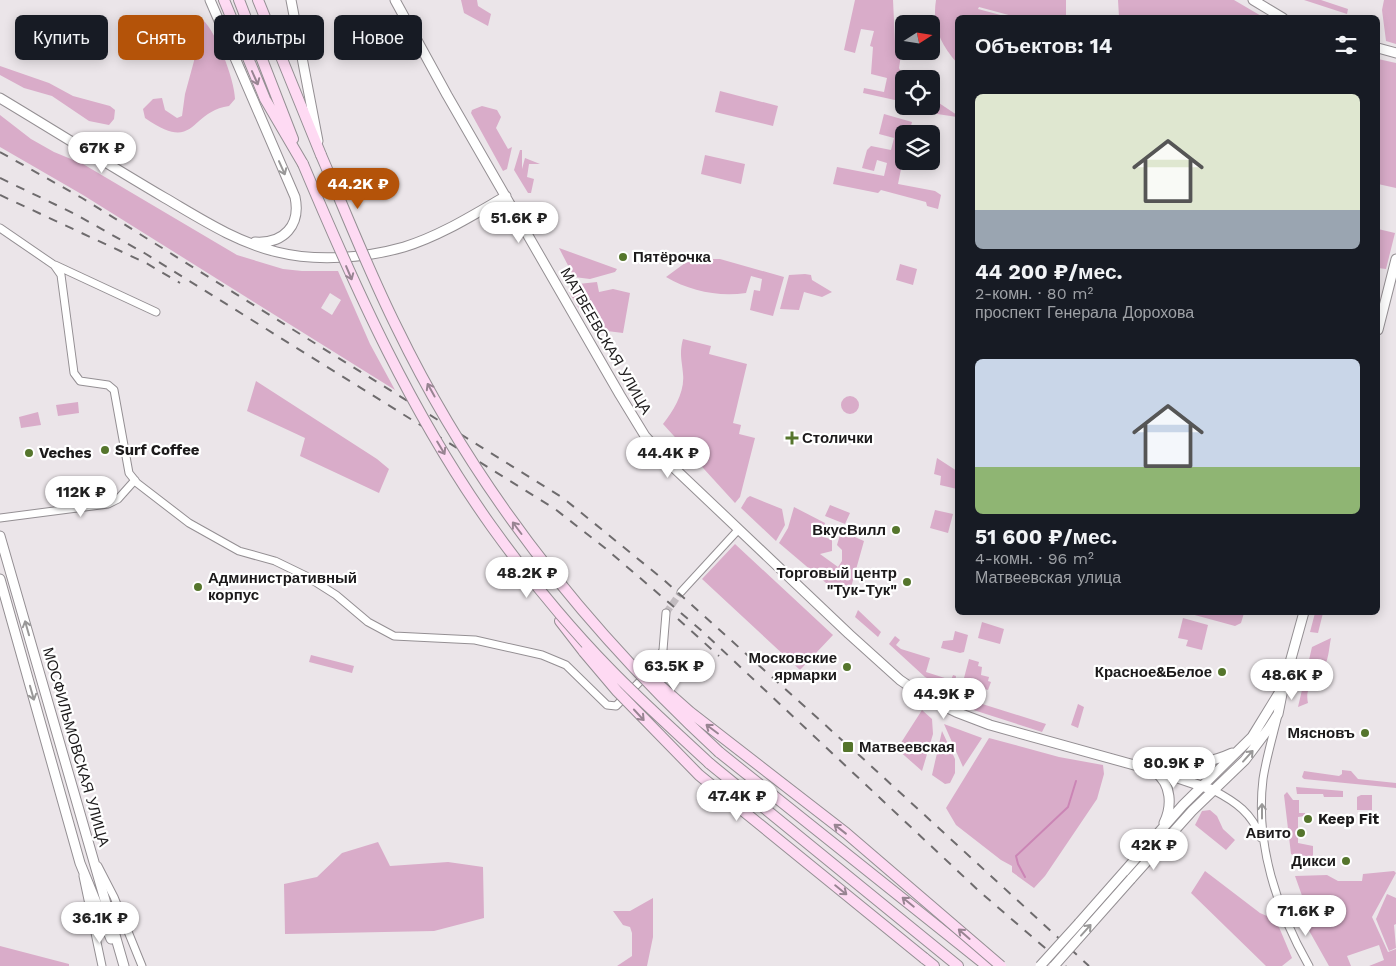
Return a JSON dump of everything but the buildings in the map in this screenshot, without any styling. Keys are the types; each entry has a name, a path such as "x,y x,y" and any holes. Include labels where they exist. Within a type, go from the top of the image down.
{"main road":[{"path":"224,0 265,99 303,164"},
{"path":"239,0 303,164 353,282 384,347 457,474 516,564 617,692 699,775 934,966"},
{"path":"258,0 321,156 397,329 470,460 526,541 614,647 653,689 719,752 987,966"},
{"path":"494,530 573,628 604,663 709,763 958,966"},
{"path":"614,647 690,712 846,833 1001,966"}],"street":[{"path":"210,0 295,197 297,212 294,223 284,236 275,241 264,243 237,238"},
{"path":"291,0 321,156"},
{"name":"МАТВЕЕВСКАЯ УЛИЦА","path":"396,0 506,196 646,436 666,460 875,658 925,697 956,712 999,728 1130,764"},
{"path":"1253,0 1278,15"},
{"path":"1380,49 1396,53"},
{"path":"0,98 110,166 237,238 277,252 309,257 355,256 384,252 418,242 443,231 506,196"},
{"path":"0,228 54,265 156,312"},
{"path":"1380,322 1396,259"},
{"path":"54,265 61,275 74,373 80,381 113,388 126,461 135,480 189,522 239,552 275,560 306,576 336,595 385,632 406,638 475,640 542,655 566,665 607,705 616,706 656,665 663,650 666,613"},
{"path":"0,522 4,517 108,504 118,499 135,480"},
{"path":"681,592 738,530"},
{"name":"МОСФИЛЬМОВСКАЯ УЛИЦА","path":"0,536 94,859 123,966"},
{"name":"МОСФИЛЬМОВСКАЯ УЛИЦА","path":"0,578 80,862 123,966"},
{"path":"1264,842 1264,779 1284,684 1303,615"},
{"path":"1040,966 1160,830 1240,750 1263,722 1284,684"},
{"path":"1054,966 1131,879 1260,742 1278,714"},
{"path":"1130,764 1182,766 1221,758 1240,750"},
{"path":"1130,764 1213,790 1241,806 1251,817 1264,842 1285,918 1309,966"},
{"path":"1153,770 1164,782 1170,801 1167,816 1160,830"},
{"path":"94,859 114,897 142,966"},
{"path":"80,862 102,966"}],"shaded area":[{"path":"461,0 477,0 478,6 491,14 488,26 464,13"},
{"path":"855,0 893,0 895,60 900,60 900,70 895,70 895,100 863,93 864,88 884,92 887,78 871,74 873,47 870,46 874,31 861,29 855,53 844,50"},
{"path":"936,0 1066,0 1066,15 1009,15 979,7 978,9 1000,15 955,15 955,60 946,49 940,36 940,15 935,15"},
{"path":"1118,0 1234,0 1260,15 1119,15"},
{"path":"1304,0 1321,0 1348,9 1347,14"},
{"path":"1384,0 1396,0 1396,44 1386,41 1382,10"},
{"path":"204,21 214,36 214,60 225,60 232,80 235,99 229,106 206,115 184,132 174,132 162,128 145,118 143,109 153,99 162,98 165,110 177,118 182,116 185,94 194,61 204,60"},
{"path":"1380,59 1396,63 1396,188 1380,184"},
{"path":"0,66 49,83 73,96 110,106 115,110 114,119 109,125 89,121 52,96 24,88 0,75"},
{"path":"720,91 778,106 773,126 715,112"},
{"path":"940,104 955,114 955,117 940,114"},
{"path":"482,106 497,110 501,117 496,128 508,149 512,147 507,169 503,171 471,113 472,110"},
{"path":"884,114 912,122 911,125 895,125 895,170 901,170 898,184 935,191 941,195 938,209 927,206 926,202 881,190 878,193 833,184 837,167 884,176 887,163 877,160 874,171 862,168 867,150 871,146 891,150 894,138 879,134"},
{"path":"0,115 31,139 54,152 83,164 237,255 283,269 338,271 370,344 395,390 83,195 0,147","holes":["330,293 341,300 332,315 321,308"]},
{"path":"520,150 522,150 522,169 525,158 540,164 529,164 527,177 534,179 531,193 528,193 514,170"},
{"path":"705,155 745,164 741,184 701,174"},
{"path":"1380,229 1395,233 1386,269 1380,268"},
{"path":"559,248 617,269 615,272 590,279 574,277"},
{"path":"700,259 720,259 784,277 773,316 750,310 754,290 760,291 762,279 751,276 746,293 725,294 704,292 666,277 685,263"},
{"path":"900,264 917,269 913,285 896,280"},
{"path":"789,275 811,275 812,280 832,292 822,297 804,292 799,310 780,309"},
{"path":"597,282 599,292 613,289 630,293 623,333 591,329 569,292 578,284"},
{"path":"683,339 711,346 709,354 747,364 733,423 741,425 739,434 755,438 740,497 735,503 663,424 675,407 682,387 681,353"},
{"path":"256,381 377,459 389,469 379,493 300,456 305,438 247,411"},
{"path":"850,396 856,399 859,405 856,411 850,414 844,411 841,405 844,399"},
{"path":"78,402 79,413 58,416 56,405"},
{"path":"38,412 41,425 21,428 19,417"},
{"path":"937,458 955,470 955,489 940,485 941,476 934,474"},
{"path":"750,496 782,509 785,525 776,541 741,508"},
{"path":"830,505 850,513 845,524 825,516"},
{"path":"794,507 825,523 822,536 832,540 832,551 820,554 838,567 842,561 842,550 837,545 841,531 864,541 850,591 837,585 832,588 779,543 788,528"},
{"path":"935,510 953,514 948,533 930,528"},
{"path":"735,544 833,635 800,670 702,579"},
{"path":"858,610 881,632 878,637 855,617"},
{"path":"1195,615 1243,615 1241,623 1235,626"},
{"path":"1314,615 1322,615 1318,633 1310,632"},
{"path":"1183,618 1208,625 1202,650 1186,646 1188,640 1178,638"},
{"path":"982,622 1004,629 1000,644 978,638"},
{"path":"955,631 968,635 964,652 960,653 941,648 943,641 953,640"},
{"path":"895,636 900,640 896,645 901,649 930,658 926,672 951,680 953,675 956,676 955,685 947,688 925,677 889,644"},
{"path":"1331,638 1325,665 1308,692 1308,703 1298,707 1312,647"},
{"path":"311,655 354,666 352,673 309,662"},
{"path":"969,659 979,662 978,666 982,667 981,675 989,677 988,681 991,682 988,690 978,687 964,678"},
{"path":"960,697 1046,724 1042,732 961,706"},
{"path":"1078,704 1084,707 1078,728 1071,725"},
{"path":"922,710 932,719 933,734 922,771 897,749"},
{"path":"944,724 982,738 963,767"},
{"path":"942,731 955,759 955,773 950,783 945,784 932,775"},
{"path":"989,738 1059,757 1103,765 1104,774 1097,799 1045,876 1034,888 1012,872 1012,866 1001,860 956,825 946,808"},
{"path":"1342,770 1351,771 1358,779 1396,783 1396,788 1304,779 1302,777 1304,771 1339,776 1342,774"},
{"path":"1296,787 1343,791 1343,797 1324,797 1323,794 1297,794"},
{"path":"1287,792 1293,800 1299,800 1299,813 1305,813 1305,816 1298,817 1298,843 1313,846 1313,866 1295,867 1293,855 1291,854 1284,795"},
{"path":"1372,795 1372,810 1357,810 1357,797"},
{"path":"1210,810 1217,816 1223,829 1235,840 1226,850 1195,825 1202,811"},
{"path":"378,842 390,866 448,862 483,867 484,918 434,931 285,934 284,884 317,877 342,853"},
{"path":"1205,871 1260,913 1276,920 1292,958 1282,966 1266,966 1191,893"},
{"path":"1394,871 1396,873 1372,917 1388,952 1396,949 1396,966 1369,966 1384,960 1379,945 1347,956 1351,966 1329,966 1307,927 1298,901 1305,904 1295,876 1327,875 1338,881 1362,881 1363,874"},
{"path":"1387,894 1396,898 1396,924 1394,925 1396,948 1389,951 1376,919"},
{"path":"653,898 653,937 647,966 617,966 632,956 632,933 630,927 623,925 613,911 630,911"},
{"path":"0,946 69,964 69,966 0,966"}],"waterway":[{"path":"1025,877 1016,856 1068,807 1076,781"}],"tunnel":[{"path":"666,613 681,592"}],"railway":[{"path":"0,152 82,198 563,498 664,580 853,750"},
{"path":"0,178 75,214 146,254 555,509 605,548 702,631 979,891 1066,966"},
{"path":"0,195 146,263 180,283"},
{"path":"678,619 719,656"},
{"path":"858,754 1089,966"}],"place":[{"name":"Пятёрочка","path":"623,257"},
{"name":"Столички","path":"792,438"},
{"name":"Surf Coffee","path":"105,450"},
{"name":"Veches","path":"29,453"},
{"name":"ВкусВилл","path":"896,530"},
{"name":"Торговый центр \"Тук-Тук\"","path":"907,582"},
{"name":"Административный корпус","path":"198,587"},
{"name":"Московские ярмарки","path":"847,667"},
{"name":"Красное&Белое","path":"1222,672"},
{"name":"Мясновъ","path":"1365,733"},
{"name":"Матвеевская","path":"848,747"},
{"name":"Keep Fit","path":"1308,819"},
{"name":"Авито","path":"1301,833"},
{"name":"Дикси","path":"1346,861"}]}
